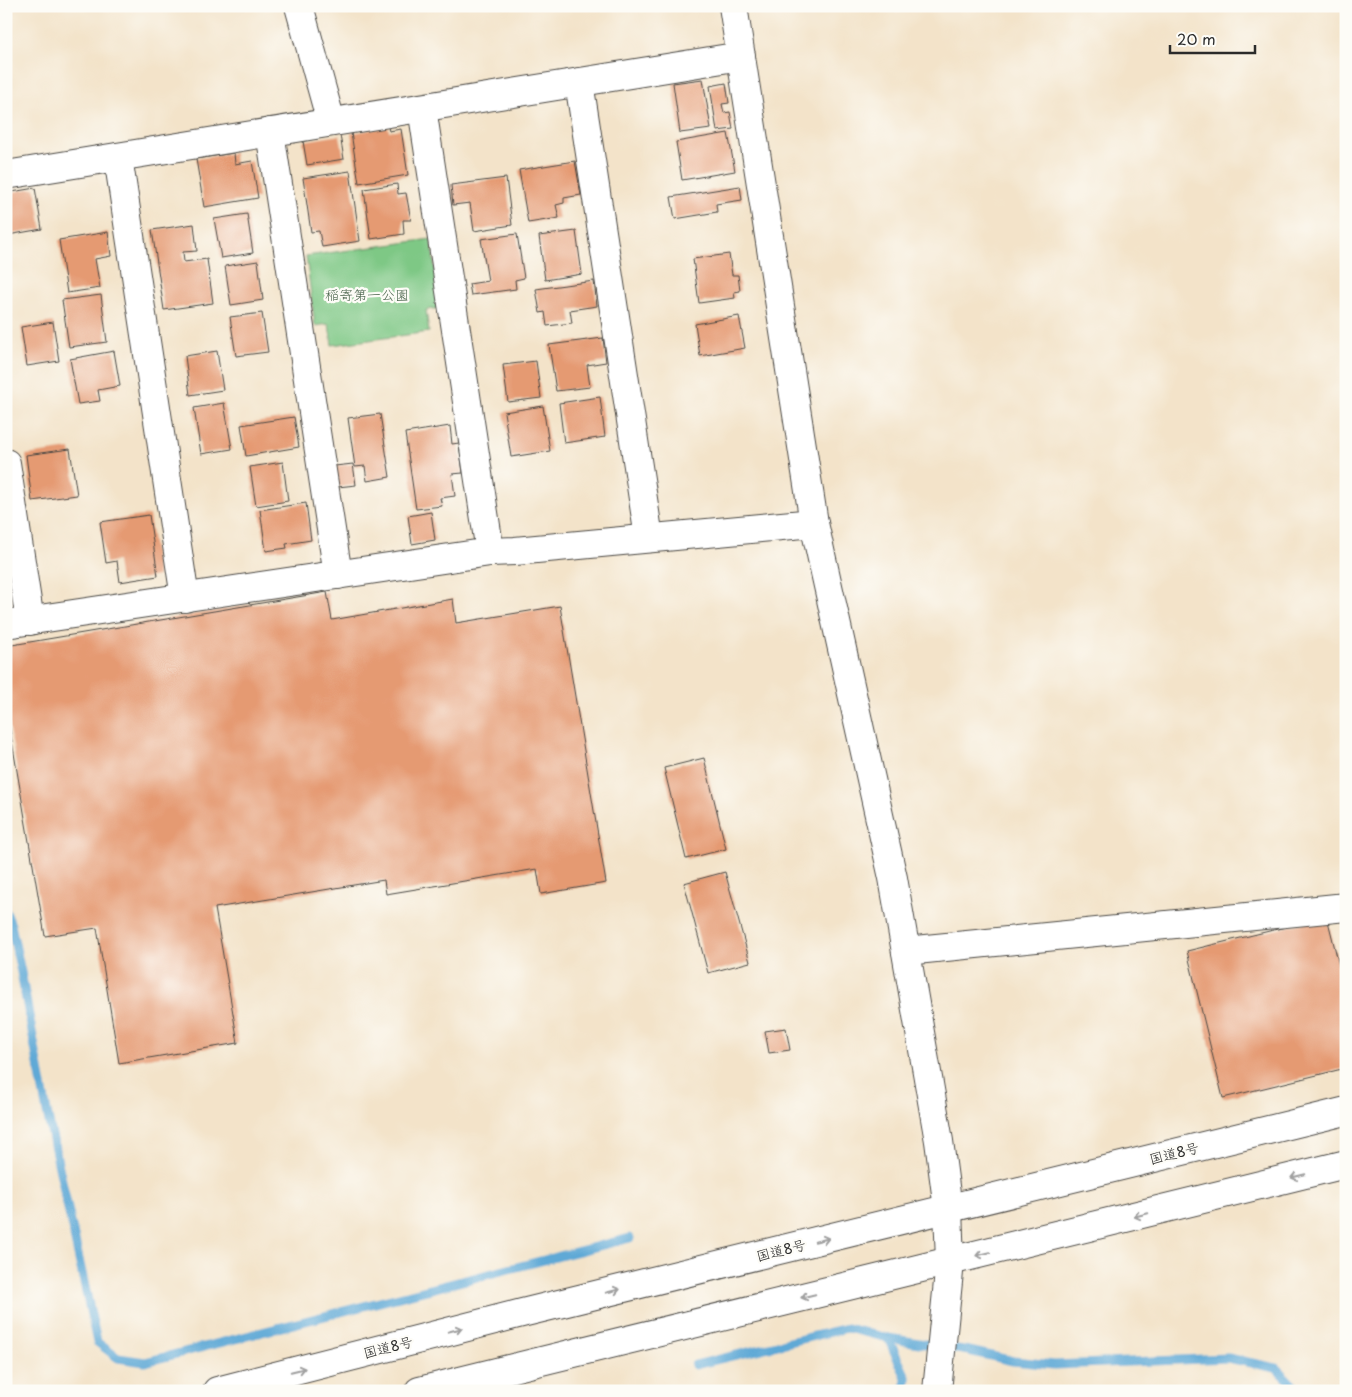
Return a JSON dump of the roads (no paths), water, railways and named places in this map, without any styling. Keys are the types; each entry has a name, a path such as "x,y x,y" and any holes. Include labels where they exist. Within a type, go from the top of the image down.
{"main road":[{"path":"299,6 332,122"},
{"path":"733,6 814,523 893,878 939,1141 948,1209 950,1262 938,1391"},
{"path":"6,175 740,56"},
{"path":"579,82 649,538"},
{"path":"422,108 490,552"},
{"path":"270,132 338,575"},
{"path":"118,157 185,598"},
{"path":"6,463 18,622 490,552 814,523"},
{"path":"906,950 1346,907"},
{"name":"国道8号","path":"216,1391 522,1313 1346,1111"},
{"path":"419,1391 1346,1164"}],"waterway":[{"path":"6,912 11,925 21,972 47,1112 97,1342 118,1358 145,1362 630,1238"},
{"path":"695,1365 847,1328 888,1338 969,1351 1013,1361 1054,1365 1228,1358 1276,1368 1299,1391"},
{"path":"888,1338 906,1377 905,1391"}],"park label":[{"name":"稲寄第一公園","path":"367,294"}]}
